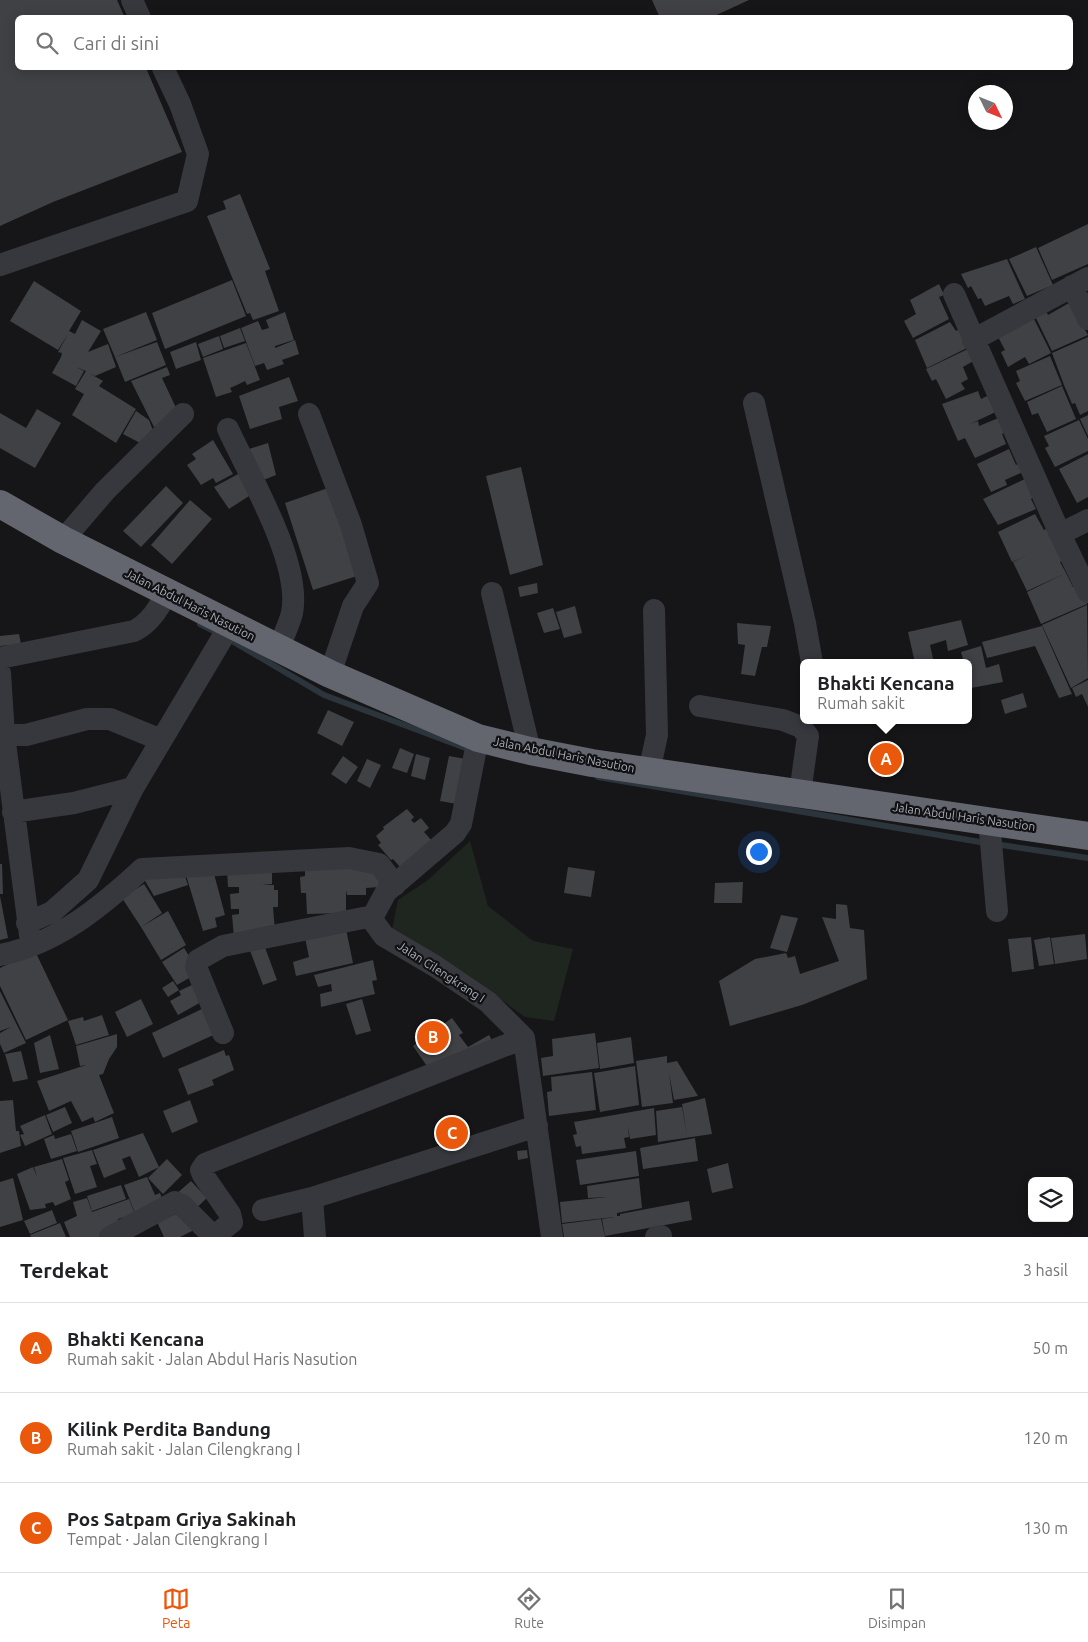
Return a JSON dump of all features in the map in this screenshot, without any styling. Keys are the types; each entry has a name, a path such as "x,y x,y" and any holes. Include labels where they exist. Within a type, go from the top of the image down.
{"highway":[{"name":"Jalan Abdul Haris Nasution","path":"0,504 63,540 278,649 330,674 478,738 530,751 649,772 989,820 1088,836"}],"street":[{"path":"132,0 139,15"},
{"path":"0,265 187,202 198,154 180,104 164,70"},
{"path":"973,340 1080,282 1088,319"},
{"path":"954,294 1060,534 1088,592"},
{"path":"754,403 806,623 811,659"},
{"path":"63,540 105,492 183,414"},
{"path":"309,414 351,525 368,583 353,606 330,674"},
{"path":"228,429 270,518 292,581 292,612 278,649"},
{"path":"1060,534 1088,520"},
{"path":"0,658 134,632 144,627 167,593"},
{"path":"492,593 530,751"},
{"path":"649,772 658,735 654,610"},
{"path":"27,923 52,912 88,880 133,788 230,625"},
{"path":"0,673 4,735 13,812 27,923 32,946"},
{"path":"700,706 800,723"},
{"path":"4,735 26,735 87,719 110,719 161,740"},
{"path":"800,793 808,736 803,724"},
{"path":"223,1033 196,967 198,960 223,946 374,916 382,899 395,885 455,833 461,824 478,738"},
{"path":"13,812 74,803 133,788"},
{"path":"989,820 997,911"},
{"path":"0,955 32,946 55,936 107,900 142,869 348,858 379,864 395,885"},
{"name":"Jalan Cilengkrang I","path":"374,916 373,921 384,936 435,966 488,1002 524,1038"},
{"path":"110,1237 175,1202 182,1205 213,1237 232,1222 230,1214 203,1175 201,1170 205,1164 524,1038 552,1237"},
{"path":"264,1210 312,1198 537,1126"},
{"path":"312,1198 315,1237"}],"shaded area":[{"path":"470,841 488,906 533,941 573,949 554,1021 525,1017 463,972 392,930 398,900 428,880"}],"building":[{"path":"0,0 117,0 124,15 15,15 15,70 147,70 182,152 53,202 0,226"},
{"path":"652,0 749,0 716,15 659,15"},
{"path":"240,194 270,269 265,271 279,311 253,320 250,313 247,314 207,216 226,209 223,201"},
{"path":"1088,224 1088,264 1052,280 1038,248"},
{"path":"1036,247 1053,285 1027,296 1009,259"},
{"path":"1007,259 1025,299 1013,304 1009,296 985,306 981,298 978,299 971,286 968,288 961,274"},
{"path":"232,280 246,316 165,349 152,313"},
{"path":"34,281 81,311 69,331 75,334 82,320 101,331 88,352 108,344 116,367 95,376 89,373 103,381 99,386 136,409 116,443 72,415 84,394 75,389 86,371 76,367 84,371 76,386 52,373 61,357 62,353 58,352 68,334 58,350 10,321"},
{"path":"939,284 944,295 939,297 949,319 913,338 904,321 916,314 910,300"},
{"path":"1069,303 1088,335 1052,351 1033,312 1043,306 1048,315"},
{"path":"146,312 157,340 115,357 103,329"},
{"path":"285,312 294,340 275,346 275,348 295,340 299,354 282,360 284,364 267,370 264,363 255,366 241,328 258,321 262,330 269,328 266,320"},
{"path":"1033,317 1051,353 1029,364 1025,357 1008,367 1001,352 1005,350 997,335"},
{"path":"950,322 956,331 959,329 967,348 927,368 915,340"},
{"path":"240,328 245,341 224,348 220,336"},
{"path":"219,336 223,349 203,357 198,344"},
{"path":"1088,337 1088,411 1080,415 1075,403 1072,404 1052,353"},
{"path":"157,342 166,365 125,382 115,357"},
{"path":"196,342 201,360 176,369 170,352"},
{"path":"246,343 260,380 247,385 245,381 230,388 232,392 216,397 203,358"},
{"path":"970,348 975,360 963,367 968,379 961,383 965,389 946,399 936,379 932,381 926,369"},
{"path":"1050,356 1062,385 1025,401 1016,383 1020,381 1016,371"},
{"path":"167,367 170,375 162,378 178,412 154,427 131,381"},
{"path":"289,377 298,401 279,407 282,419 250,429 239,396"},
{"path":"1062,386 1076,419 1047,432 1038,413 1032,415 1027,402"},
{"path":"978,391 981,399 987,396 1000,410 970,424 978,421 979,426 1001,417 1007,431 1002,434 1006,444 975,458 965,438 958,441 942,404"},
{"path":"37,409 61,423 35,468 0,448 0,413 26,428"},
{"path":"136,411 149,420 154,433 142,444 123,434"},
{"path":"1088,415 1088,436 1080,419"},
{"path":"1079,420 1088,439 1088,451 1055,467 1045,448 1049,446 1044,436"},
{"path":"213,440 233,474 216,483 213,478 201,485 187,465 196,459 192,454"},
{"path":"268,443 276,475 256,483 243,451"},
{"path":"1009,449 1016,465 1019,463 1023,472 1005,480 1007,485 991,492 977,464"},
{"path":"1088,454 1088,497 1077,503 1059,469"},
{"path":"521,467 543,565 510,575 486,476"},
{"path":"240,473 249,496 229,509 214,487"},
{"path":"1027,478 1034,496 1031,499 1036,509 998,525 983,499"},
{"path":"166,486 183,503 141,547 123,531"},
{"path":"328,488 357,576 313,590 285,503"},
{"path":"190,500 212,519 172,564 151,545"},
{"path":"1035,514 1044,530 1051,526 1064,560 1060,562 1066,573 1027,591 1013,562 1027,555 1012,562 998,532"},
{"path":"1066,573 1073,587 1081,590 1087,604 1041,624 1027,592"},
{"path":"537,583 538,593 520,597 518,587"},
{"path":"1087,605 1088,678 1071,688 1042,625"},
{"path":"575,606 582,633 564,638 556,612"},
{"path":"553,608 560,629 544,633 537,613"},
{"path":"961,620 968,645 948,651 946,640 930,645 933,659 914,659 908,632"},
{"path":"737,623 771,626 767,647 762,647 755,676 741,674 745,645 738,644"},
{"path":"1042,626 1072,694 1059,698 1035,646 987,658 982,642"},
{"path":"19,634 21,644 0,646 0,636"},
{"path":"981,646 986,668 999,664 1003,682 972,688 972,659 963,659 961,652"},
{"path":"1088,680 1088,707 1082,694 1076,697 1072,688"},
{"path":"1023,693 1027,707 1005,714 1001,700"},
{"path":"328,710 354,722 342,746 317,733"},
{"path":"400,748 414,754 407,773 392,768"},
{"path":"416,754 430,758 425,780 411,776"},
{"path":"343,756 358,767 346,784 331,774"},
{"path":"449,756 466,759 457,804 440,801"},
{"path":"367,759 381,765 370,788 357,781"},
{"path":"407,809 414,817 411,820 414,823 421,818 429,828 424,832 432,841 400,867 378,845 381,843 376,836 384,829 383,827"},
{"path":"0,864 2,864 3,894 0,894"},
{"path":"380,867 379,887 366,888 366,895 347,895 346,890 346,913 307,914 306,893 301,893 300,877 305,876 305,870"},
{"path":"568,867 595,871 591,897 564,893"},
{"path":"272,868 272,884 262,885 274,885 274,890 278,890 278,907 273,907 275,931 234,937 232,915 239,914 239,909 231,909 230,894 239,893 239,887 228,887 227,870"},
{"path":"213,870 225,915 215,918 217,927 203,931 185,872"},
{"path":"183,871 188,885 154,896 141,874"},
{"path":"743,882 742,903 714,903 715,883"},
{"path":"144,884 162,913 141,927 122,898"},
{"path":"0,896 8,938 0,940"},
{"path":"836,904 847,905 850,928 864,930 867,979 802,1005 730,1026 719,981 755,959 786,953 788,958 795,956 800,974 839,961 822,917 836,919"},
{"path":"168,911 186,945 161,960 141,927"},
{"path":"781,915 798,918 787,952 770,948"},
{"path":"346,929 353,963 296,976 293,962 309,957 305,938"},
{"path":"1085,934 1087,959 1055,964 1051,938"},
{"path":"1031,937 1034,969 1012,972 1008,939"},
{"path":"1050,937 1054,964 1039,966 1034,940"},
{"path":"263,942 277,980 263,985 249,948"},
{"path":"184,948 191,959 196,974 177,985 162,962"},
{"path":"35,951 68,1020 26,1040 0,986 0,968"},
{"path":"373,960 377,980 372,981 375,994 321,1007 320,994 332,991 331,984 318,987 314,975"},
{"path":"173,981 179,990 168,997 162,988"},
{"path":"194,984 203,1001 178,1015 170,1001 181,995 179,991"},
{"path":"0,991 26,1043 4,1053 0,1044 0,1033 11,1027 0,1031"},
{"path":"141,999 153,1024 127,1037 115,1012"},
{"path":"362,999 371,1031 356,1035 346,1004"},
{"path":"206,1007 220,1032 163,1058 152,1033"},
{"path":"102,1015 109,1035 76,1045 68,1021 83,1017 84,1021"},
{"path":"452,1018 463,1033 459,1035 468,1047 489,1035 495,1046 429,1069 413,1046"},
{"path":"595,1033 599,1068 543,1076 541,1058 553,1056 552,1039"},
{"path":"117,1034 117,1047 109,1059 103,1074 99,1075 114,1113 95,1122 93,1117 82,1122 71,1101 49,1111 37,1081 86,1065 80,1066 76,1046"},
{"path":"50,1035 59,1069 40,1073 34,1043"},
{"path":"631,1037 634,1063 600,1069 597,1043"},
{"path":"224,1050 226,1056 229,1055 234,1070 212,1080 214,1085 188,1095 178,1069"},
{"path":"21,1051 28,1079 13,1082 5,1054"},
{"path":"667,1056 667,1063 677,1061 698,1096 674,1100 669,1073 673,1103 642,1107 636,1061"},
{"path":"635,1066 639,1105 600,1112 594,1073"},
{"path":"592,1072 596,1110 549,1116 547,1092 552,1091 551,1077"},
{"path":"705,1098 712,1134 658,1142 656,1111 682,1107 687,1135 682,1104"},
{"path":"13,1100 16,1131 19,1131 21,1146 0,1153 0,1101"},
{"path":"190,1100 198,1122 172,1133 163,1111"},
{"path":"65,1107 72,1123 53,1132 46,1115"},
{"path":"654,1108 656,1135 630,1139 628,1126 629,1137 624,1138 626,1148 582,1154 581,1146 576,1147 573,1135 577,1134 574,1122"},
{"path":"45,1115 52,1134 25,1146 20,1135 24,1134 20,1126"},
{"path":"112,1117 119,1138 78,1152 71,1131"},
{"path":"457,1127 460,1136 446,1140 444,1131"},
{"path":"143,1133 159,1167 139,1177 130,1156 122,1159 126,1169 104,1178 93,1150"},
{"path":"71,1134 77,1151 51,1159 44,1139 54,1135 55,1139"},
{"path":"695,1138 698,1161 643,1169 640,1148"},
{"path":"92,1150 97,1164 90,1166 97,1187 75,1194 63,1158"},
{"path":"527,1150 528,1158 518,1160 517,1151"},
{"path":"636,1151 639,1176 580,1185 576,1160"},
{"path":"62,1159 69,1180 65,1182 71,1199 55,1206 53,1202 45,1204 46,1208 30,1210 17,1174 33,1167 37,1177 34,1167"},
{"path":"167,1159 182,1175 163,1194 148,1178"},
{"path":"728,1163 733,1188 712,1193 707,1169"},
{"path":"147,1177 155,1195 160,1193 165,1207 137,1218 124,1185"},
{"path":"13,1178 23,1220 0,1227 0,1182"},
{"path":"639,1178 642,1208 617,1213 617,1216 689,1201 692,1220 605,1236 602,1219 614,1217 562,1223 560,1202 607,1197 588,1198 587,1186"},
{"path":"191,1181 207,1198 191,1213 175,1195"},
{"path":"121,1185 126,1199 92,1211 87,1196"},
{"path":"87,1198 92,1212 129,1199 135,1214 118,1219 121,1230 103,1237 70,1237 64,1222 77,1216 73,1202"},
{"path":"52,1210 57,1223 30,1234 24,1221"},
{"path":"186,1210 194,1230 180,1237 164,1237 157,1222"},
{"path":"601,1219 605,1237 564,1237 562,1224"},
{"path":"60,1223 66,1237 31,1237 30,1235"}],"waterway":[{"path":"200,624 220,634"},
{"path":"227,638 324,695 471,750"},
{"path":"598,777 986,843"},
{"path":"995,844 1088,858"}],"place":[{"name":"Bhakti Kencana","path":"886,759"},
{"name":"Kilink Perdita Bandung","path":"433,1037"},
{"name":"Pos Satpam Griya Sakinah","path":"452,1133"}]}
